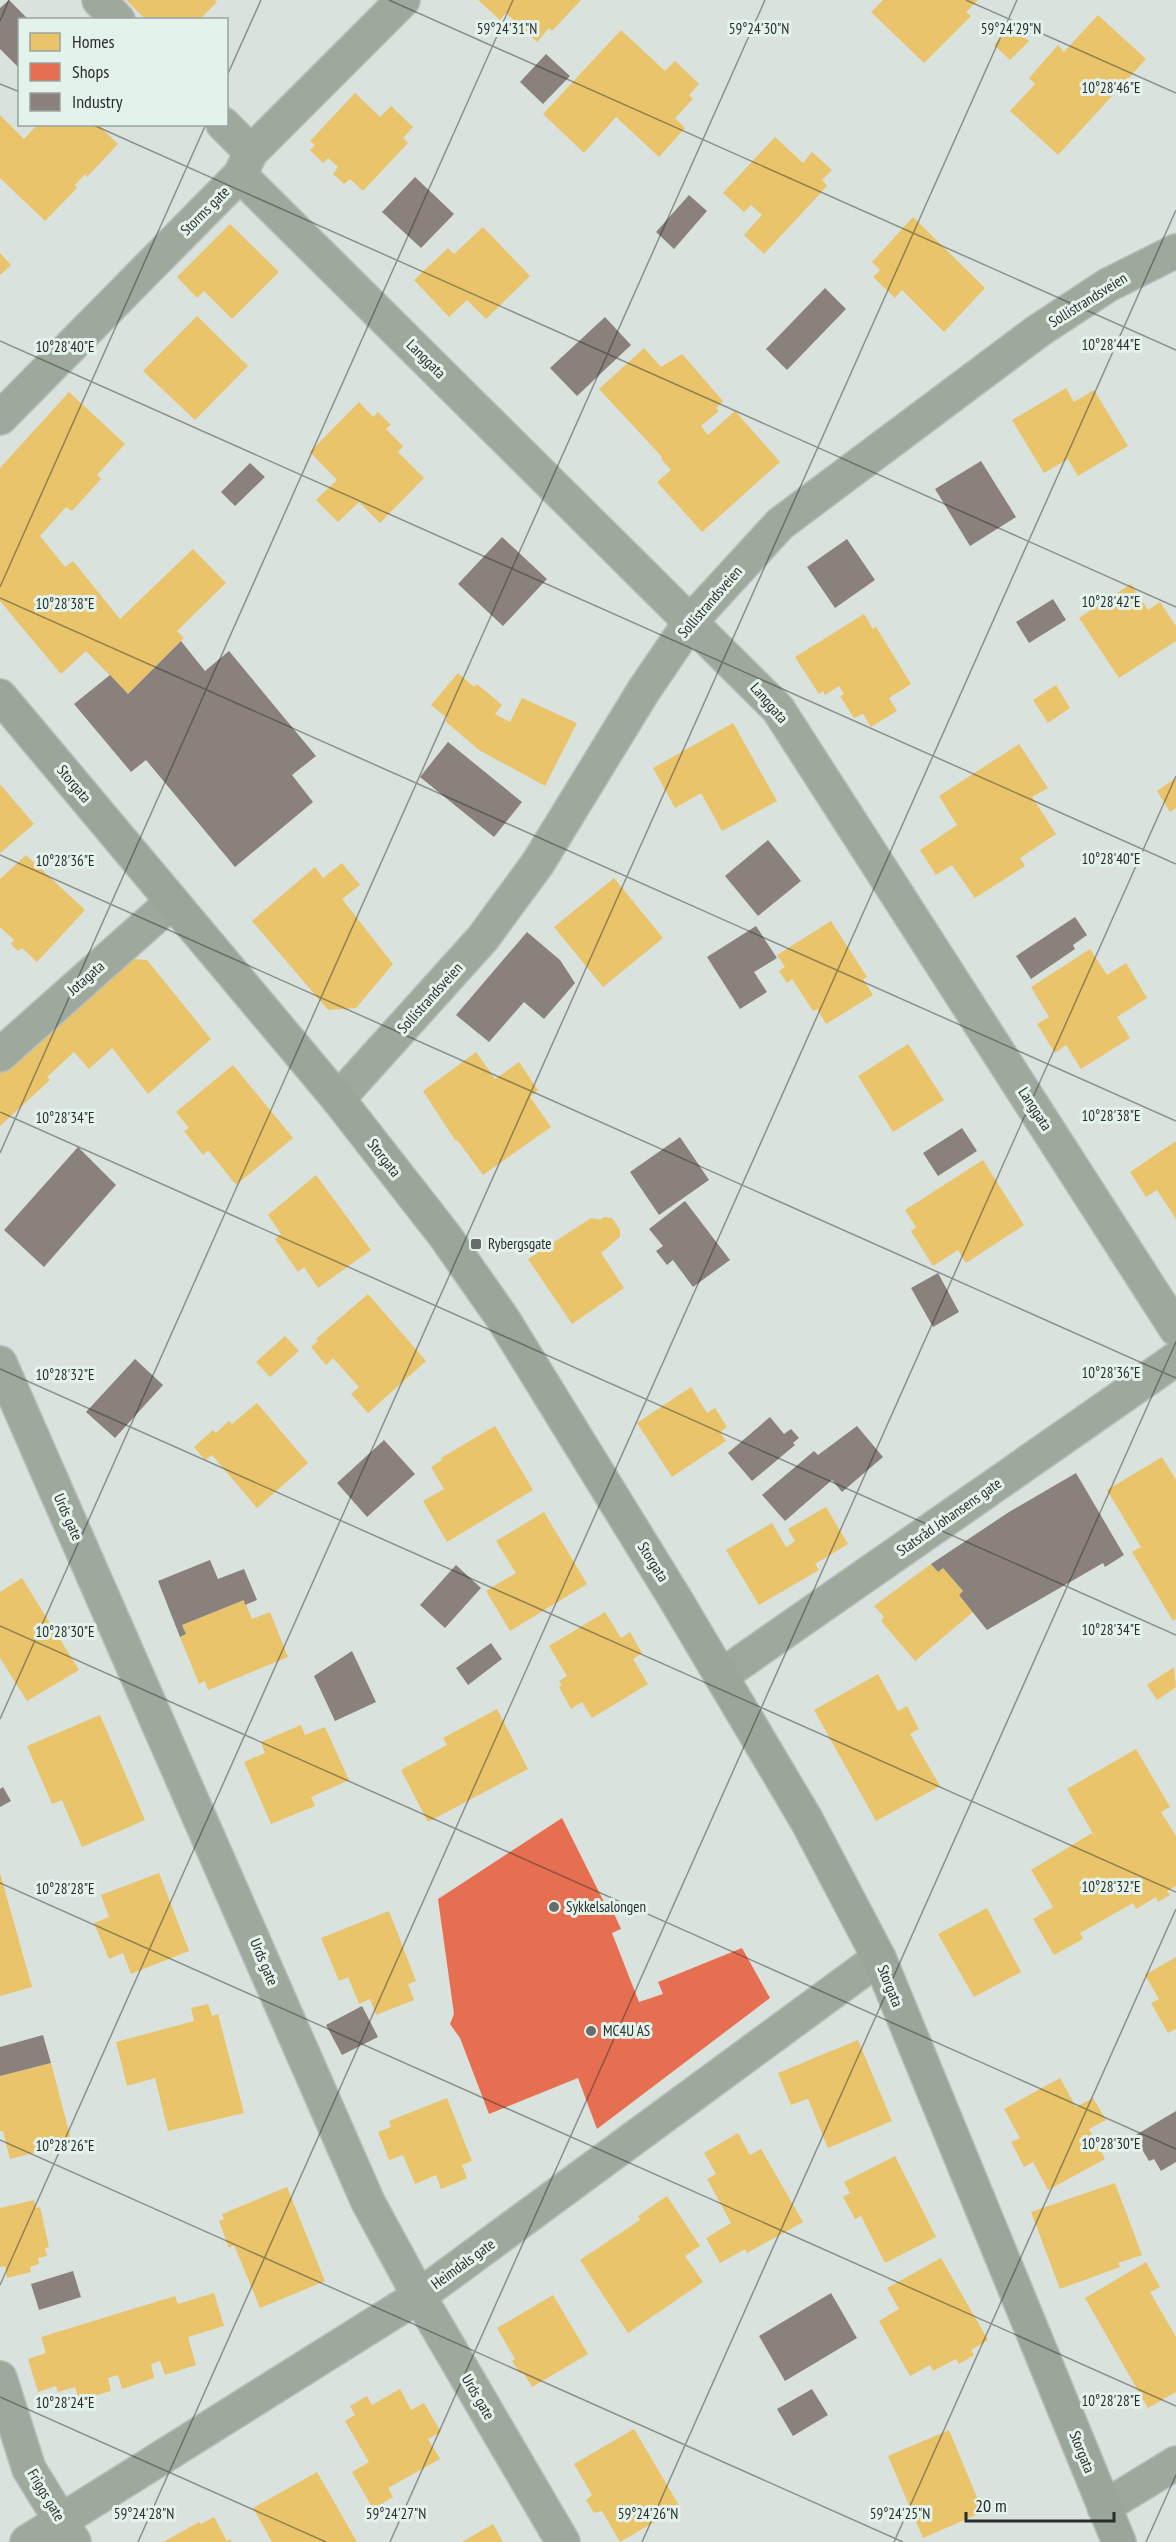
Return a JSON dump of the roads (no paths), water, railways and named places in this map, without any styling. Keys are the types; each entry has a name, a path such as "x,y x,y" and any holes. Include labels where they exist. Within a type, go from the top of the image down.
{"main road":[{"name":"Storgata","path":"0,696 338,1099 445,1236 503,1319 721,1676 807,1821 879,1958 1119,2542"}],"street":[{"path":"99,0 116,18"},
{"name":"Storms gate","path":"0,418 403,0"},
{"name":"Langgata","path":"224,126 245,164 778,710 1176,1329"},
{"name":"Sollistrandsveien","path":"338,1099 429,1001 497,919 538,863 644,690 691,621 780,524 1038,331 1108,285 1176,251"},
{"name":"Jotagata","path":"0,1055 172,902"},
{"name":"Statsråd Johansens gate","path":"721,1676 1176,1359"},
{"name":"Urds gate","path":"0,1364 368,2202 419,2296 563,2542"},
{"name":"Heimdals gate","path":"27,2542 67,2531 419,2296 879,1958"},
{"name":"Friggs gate","path":"0,2378 29,2469 67,2531"},
{"path":"1104,2507 1176,2463"}],"place":[{"name":"Rybergsgate","path":"476,1244"},
{"name":"Sykkelsalongen","path":"554,1907"},
{"name":"MC4U AS","path":"591,2031"}]}
